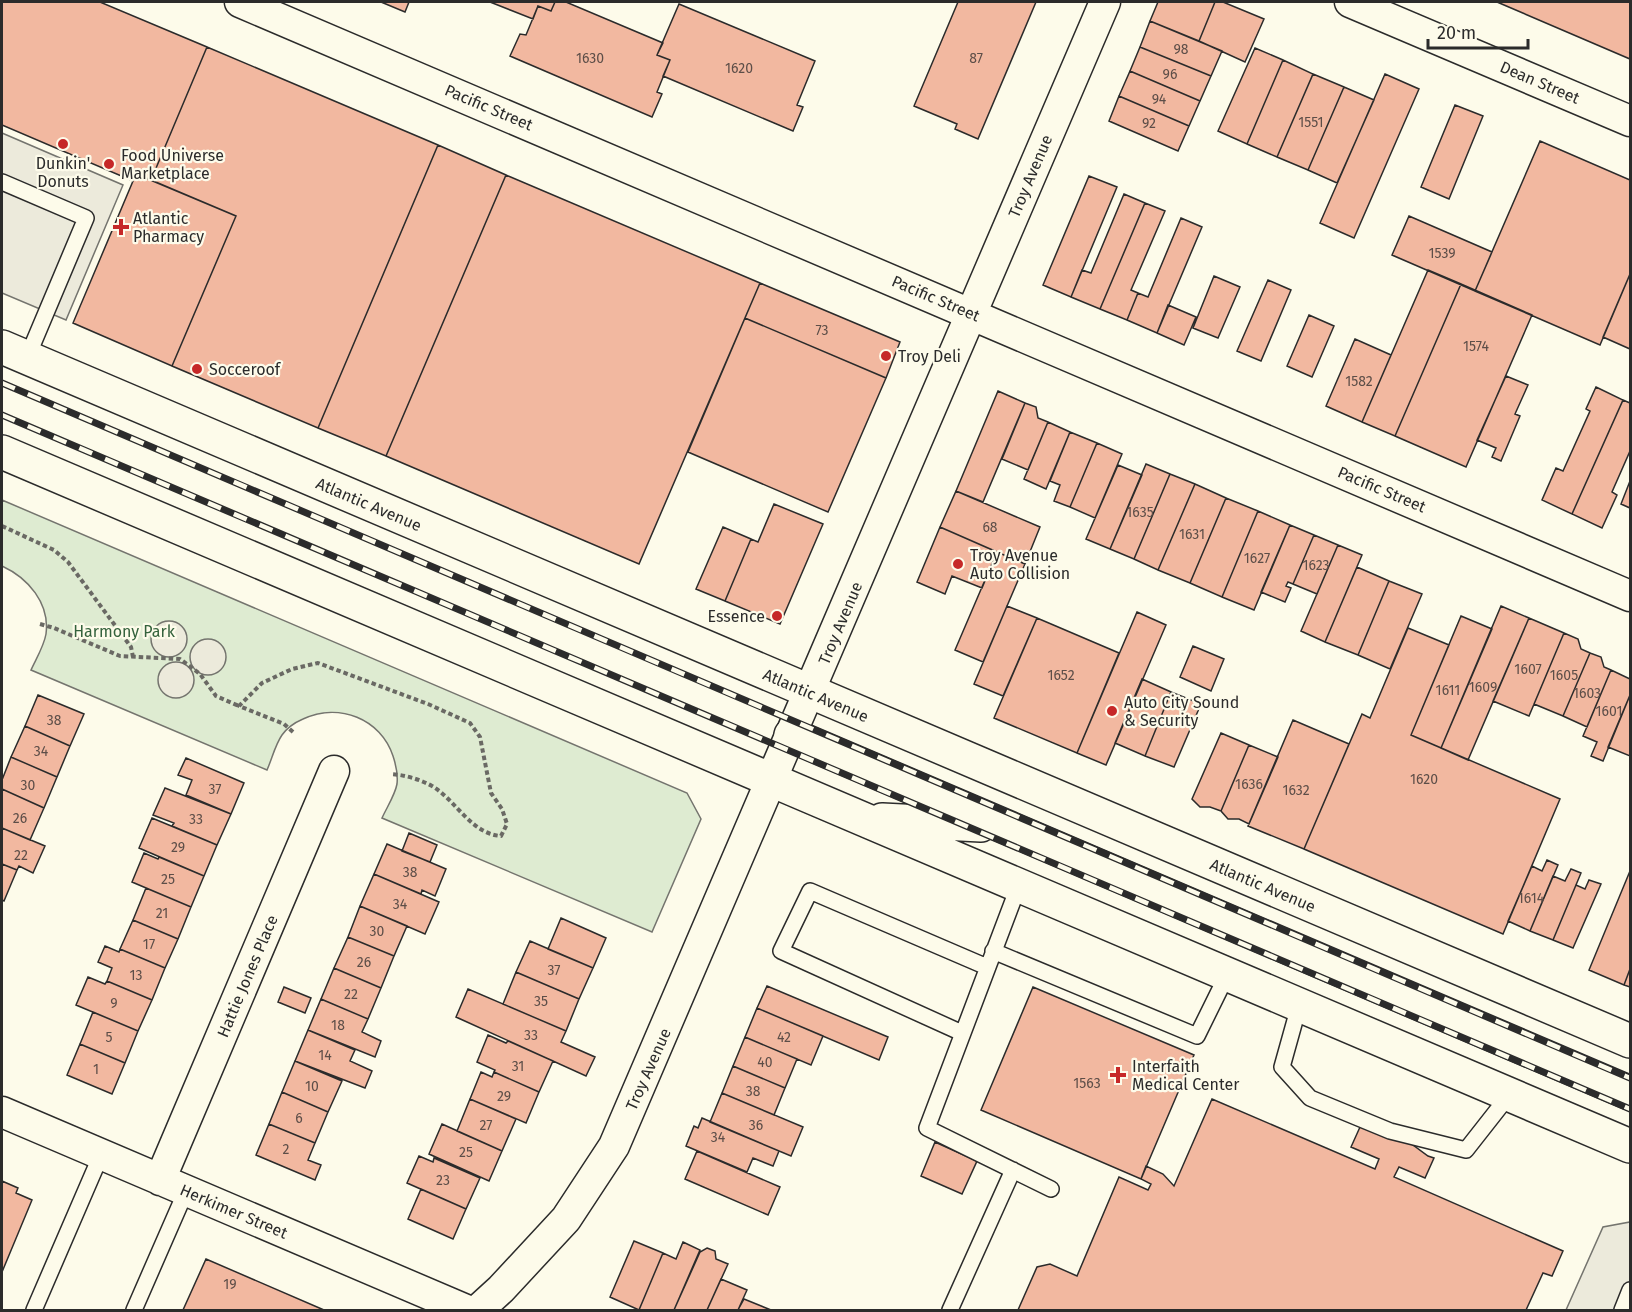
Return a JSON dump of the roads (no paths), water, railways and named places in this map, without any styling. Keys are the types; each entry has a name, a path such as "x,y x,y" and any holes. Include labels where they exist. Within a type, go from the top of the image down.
{"main road":[{"name":"Atlantic Avenue","path":"14,352 1630,1041"},
{"path":"2,452 1630,1146"},
{"path":"791,735 1630,1093"},
{"path":"860,819 1002,826"},
{"path":"1140,884 1239,876"}],"street":[{"name":"Pacific Street","path":"240,2 1630,596"},
{"name":"Troy Avenue","path":"478,1311 566,1219 614,1146 1105,2"},
{"name":"Dean Street","path":"1350,2 1630,121"},
{"name":"Hattie Jones Place","path":"173,1185 334,771"},
{"name":"Herkimer Street","path":"2,1112 466,1311"}],"lane":[{"path":"2,182 86,218 14,352"},
{"path":"1019,885 927,1128 1050,1189"},
{"path":"962,1033 781,951 810,891 987,967"},
{"path":"993,951 1197,1036 1227,975"},
{"path":"1299,1006 1282,1067 1310,1098 1390,1131 1466,1150 1510,1094"},
{"path":"34,1311 101,1155"},
{"path":"951,1310 1013,1170"},
{"path":"134,1311 173,1185"},
{"path":"1622,1311 1630,1290"}],"railway":[{"path":"2,383 1630,1078"},
{"path":"2,415 1630,1109"}],"place":[{"name":"Dunkin' Donuts","path":"63,144"},
{"name":"Food Universe Marketplace","path":"109,164"},
{"name":"Atlantic Pharmacy","path":"121,227"},
{"name":"Troy Deli","path":"886,356"},
{"name":"Socceroof","path":"197,369"},
{"name":"Troy Avenue Auto Collision","path":"958,564"},
{"name":"Essence","path":"777,616"},
{"name":"Auto City Sound & Security","path":"1112,711"},
{"name":"Interfaith Medical Center","path":"1118,1075"}],"park label":[{"name":"Harmony Park","path":"124,631"}]}
